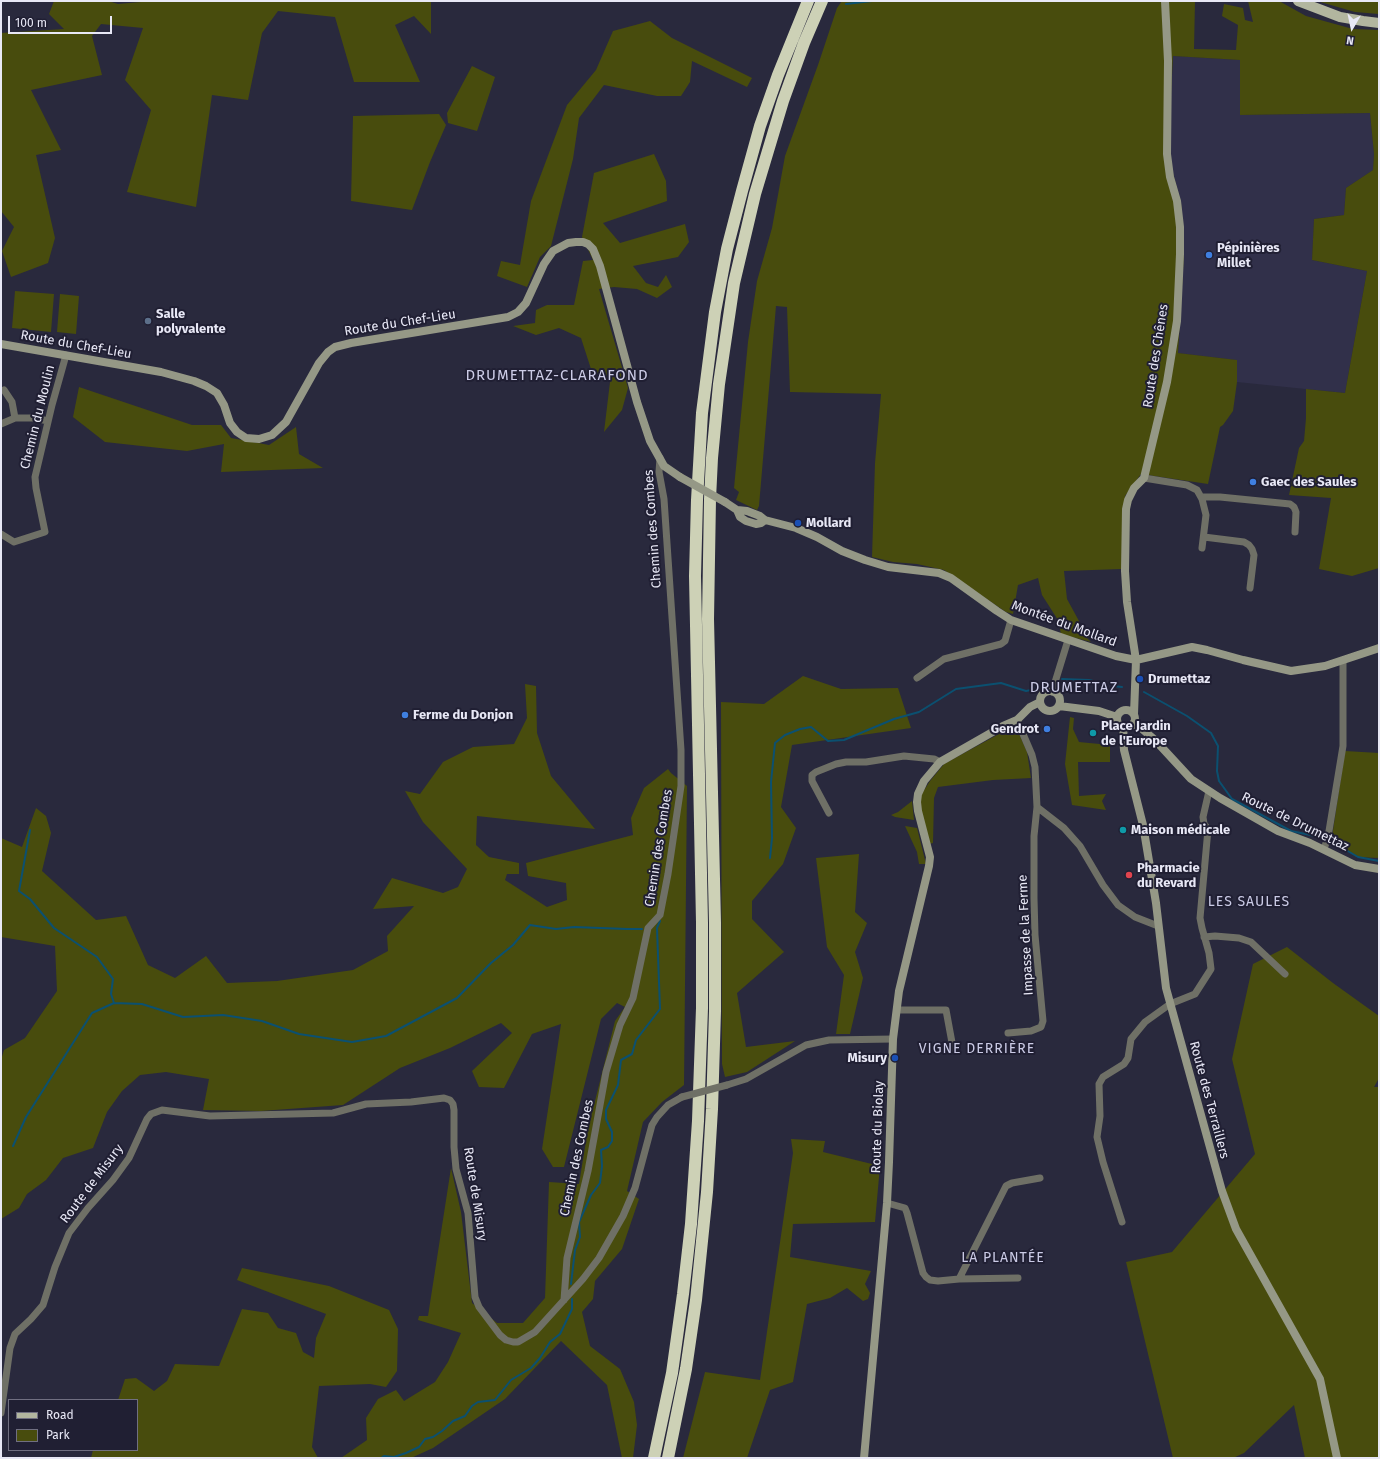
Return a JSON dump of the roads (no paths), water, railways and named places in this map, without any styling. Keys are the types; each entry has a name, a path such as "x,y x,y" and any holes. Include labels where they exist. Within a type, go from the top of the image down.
{"highway":[{"path":"654,1458 666,1404 678,1332 690,1232 698,1129 702,1008 702,922 695,576 696,500 703,407 716,312 727,250 742,191 760,126 778,75 808,1"},
{"path":"668,1458 686,1369 696,1300 706,1205 712,1109 715,1011 715,923 708,619 710,499 712,458 719,384 734,283 756,188 783,101 804,43 822,1"}],"main road":[{"path":"1298,1 1340,17 1379,23"}],"street":[{"name":"Route des Chênes","path":"1132,716 1136,660 1127,602 1125,571 1126,509 1128,500 1134,488 1144,478 1167,382 1176,321 1180,254 1180,227 1177,201 1170,178 1167,154 1168,61 1165,1"},
{"name":"Route du Chef-Lieu","path":"1,344 161,372 190,380 206,386 219,396 224,405 230,423 237,432 250,439 264,438 276,432 286,422 319,364 328,352 335,347 351,343 508,318 518,312 526,303 544,264 554,251 568,243 583,242 590,245 593,249 600,266 639,408 650,441 664,466 680,477"},
{"name":"Chemin du Moulin","path":"1,534 14,542 45,532 35,477 66,355"},
{"path":"4,390 12,402 15,418"},
{"path":"1,424 15,418 34,418 48,421"},
{"name":"Chemin des Combes","path":"564,1300 567,1258 588,1171 606,1072 620,1025 633,998 648,928 660,915 668,874 681,786 681,750 664,499 659,472 660,458"},
{"name":"Montée du Mollard","path":"680,477 725,502 736,510 740,517 746,521 756,524 765,520 796,528 817,537 842,551 888,567 939,573 951,578 1011,620 1116,656 1136,660"},
{"path":"1144,478 1187,485 1197,490 1202,497 1206,515 1202,548"},
{"path":"1202,497 1236,498 1290,504 1294,507 1296,512 1295,532"},
{"path":"1204,537 1244,542 1249,545 1254,555 1250,588"},
{"path":"917,678 944,659 1001,644 1005,641 1011,620"},
{"path":"1052,692 1068,640"},
{"path":"1136,660 1192,647 1291,671 1325,666 1379,648"},
{"path":"1326,843 1343,746 1343,661"},
{"path":"1052,692 1059,696 1060,704 1054,710 1047,711 1041,704 1044,694 1052,692"},
{"name":"Route du Biolay","path":"864,1458 887,1203 893,1039 896,1010 899,991 930,866 930,857 918,811 918,794 924,781 940,762 1003,726 1017,720 1041,704"},
{"path":"1060,704 1118,715"},
{"path":"1122,711 1132,716 1130,726 1123,727 1118,722 1118,715 1122,711"},
{"name":"Route de Drumettaz","path":"1132,716 1186,773 1209,791 1278,831 1326,843 1355,865 1379,869"},
{"name":"Impasse de la Ferme","path":"1008,1033 1032,1031 1041,1027 1043,1021 1035,935 1034,836 1037,807 1035,767 1032,755 1017,720"},
{"name":"Route des Terraillers","path":"1123,727 1124,750 1143,825 1155,897 1164,977 1170,1004 1222,1191 1236,1229 1320,1379 1337,1458"},
{"path":"829,813 812,782 812,775 816,772 836,764 846,762 866,762 904,756 934,759 940,762"},
{"path":"1122,1222 1103,1162 1097,1137 1100,1116 1099,1084 1103,1077 1124,1064 1128,1058 1131,1040 1145,1022 1170,1004 1195,994 1210,969 1209,953 1200,918 1208,829 1204,824 1203,817 1209,791"},
{"path":"1037,807 1064,828 1080,846 1103,885 1118,905 1135,917 1158,926"},
{"path":"1204,937 1215,936 1239,938 1251,942 1285,974"},
{"path":"896,1010 946,1010 954,1048"},
{"name":"Route de Misury","path":"1,1413 10,1348 15,1334 43,1305 55,1267 69,1234 129,1158 147,1119 151,1114 162,1110 210,1116 333,1113 366,1104 411,1102 444,1098 450,1100 453,1104 454,1110 454,1147 456,1169 468,1213 475,1297 479,1307 500,1335 506,1340 518,1342 535,1332 583,1279 599,1258 623,1216 635,1188 652,1125 668,1105 682,1097 746,1079 806,1045 830,1040 893,1039"},
{"path":"959,1279 1006,1186 1012,1183 1040,1178"},
{"path":"887,1203 905,1208 923,1273 930,1280 1018,1278"}],"waterway":[{"path":"846,4 872,1"},
{"path":"1062,679 1089,680 1105,684"},
{"path":"770,858 772,838 771,782 775,743 785,735 800,729 811,727 828,741 844,740 894,719 919,712 956,689 1001,683 1026,691 1047,684"},
{"path":"1113,686 1122,687"},
{"path":"1144,692 1187,716 1211,733 1218,746 1217,771 1219,781 1232,799 1291,831 1325,838"},
{"path":"30,830 19,891 30,899 54,928 97,957 113,979 111,994 114,1003"},
{"path":"1329,840 1358,857 1379,861"},
{"path":"571,1284 575,1250 580,1237 579,1222 591,1195 600,1183 602,1166 601,1150 608,1147 612,1141 612,1132 606,1119 606,1110 618,1085 621,1060 632,1054 636,1040 660,1009 657,928 660,921"},
{"path":"13,1146 26,1117 92,1013 114,1003 142,1004 183,1017 223,1015 262,1021 299,1034 352,1042 386,1036 457,998 491,963 513,945 530,925 556,929 574,927 642,929"},
{"path":"381,1458 384,1456 394,1457 419,1447 425,1439 433,1437 453,1421 465,1416 472,1406 478,1402 495,1400 511,1380 531,1368 540,1358 550,1342 560,1334 572,1309 572,1299"}],"place":[{"name":"Pépinières Millet","path":"1209,255"},
{"name":"Salle polyvalente","path":"148,321"},
{"name":"Gaec des Saules","path":"1253,482"},
{"name":"Mollard","path":"798,523"},
{"name":"Drumettaz","path":"1140,679"},
{"name":"Ferme du Donjon","path":"405,715"},
{"name":"Gendrot","path":"1047,729"},
{"name":"Place Jardin de l'Europe","path":"1093,733"},
{"name":"Maison médicale","path":"1123,830"},
{"name":"Pharmacie du Revard","path":"1129,875"},
{"name":"Misury","path":"895,1058"}],"district":[{"name":"DRUMETTAZ-CLARAFOND","path":"557,376"},
{"name":"DRUMETTAZ","path":"1074,688"},
{"name":"LES SAULES","path":"1249,902"},
{"name":"VIGNE DERRIÈRE","path":"977,1049"},
{"name":"LA PLANTÉE","path":"1003,1258"}]}
